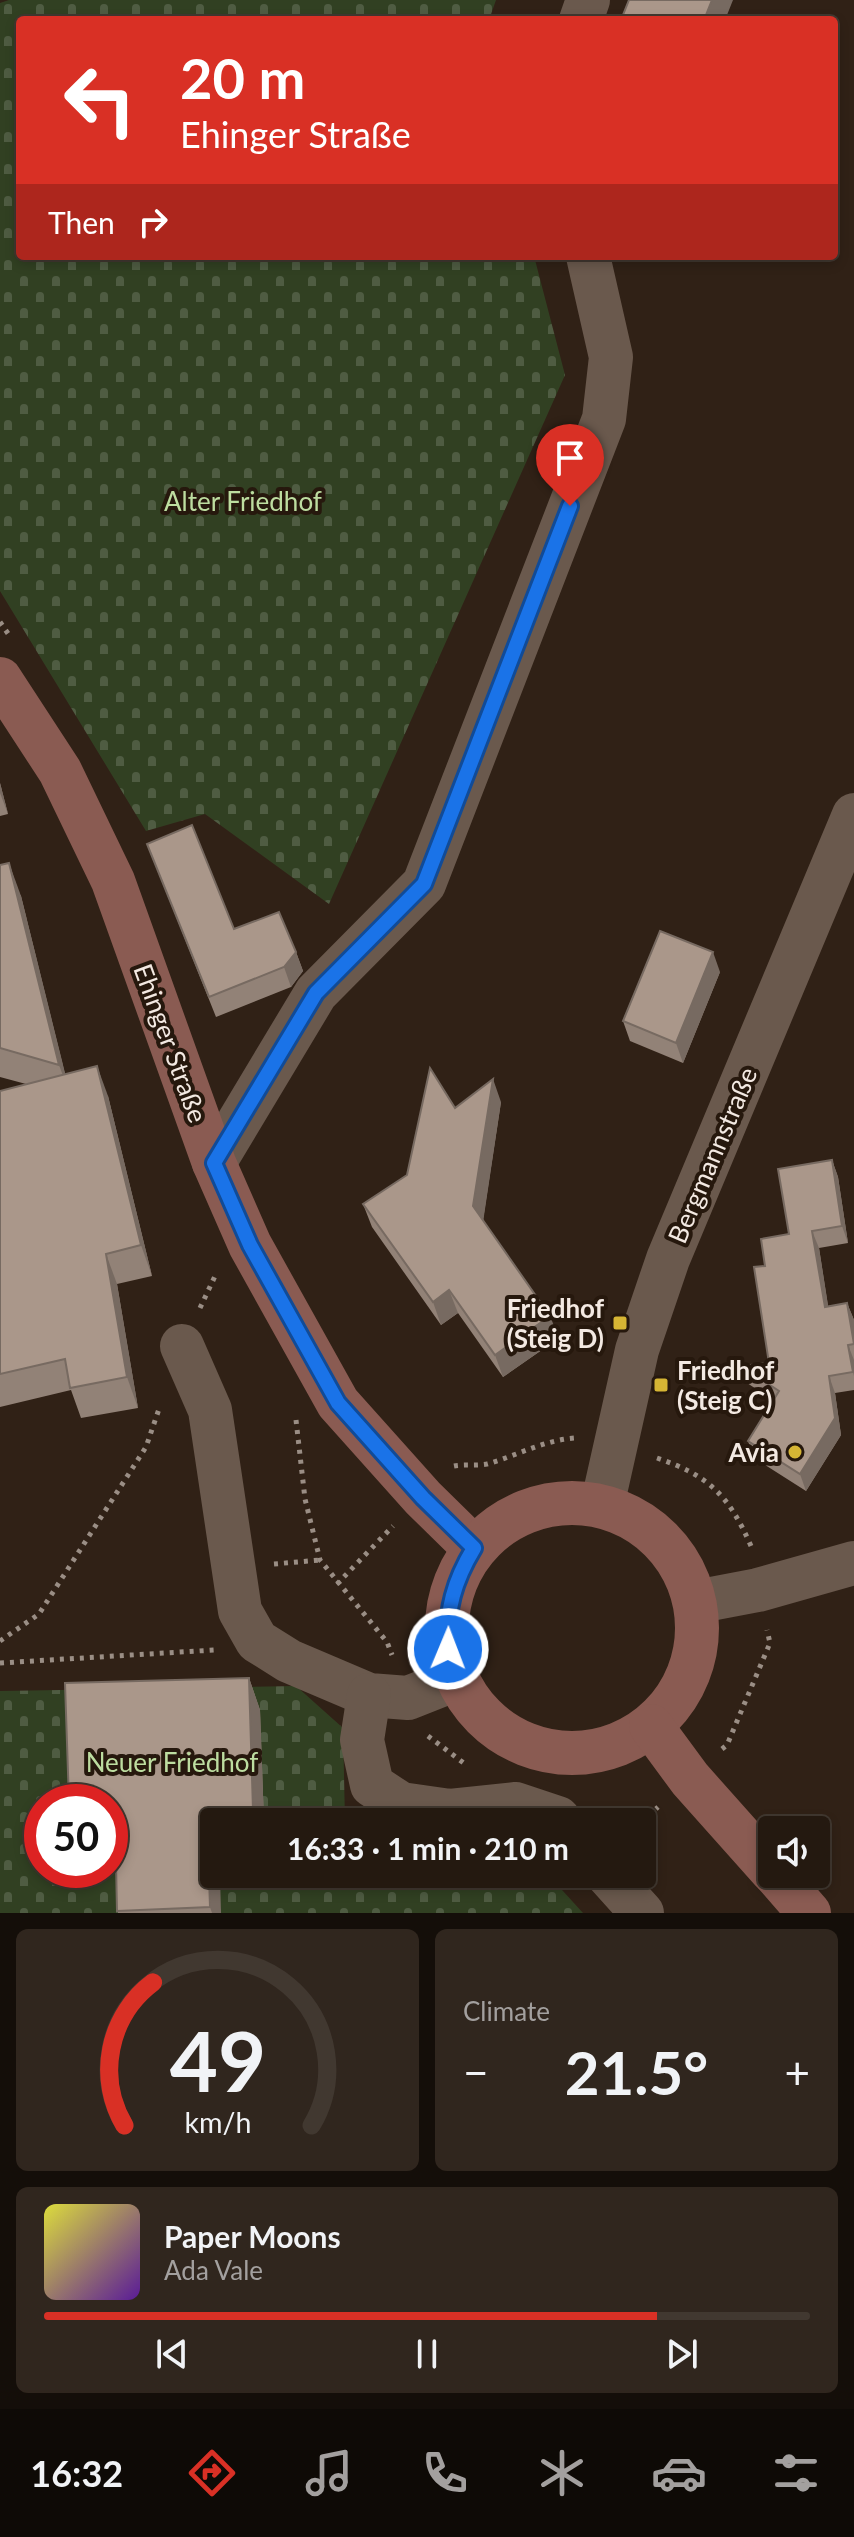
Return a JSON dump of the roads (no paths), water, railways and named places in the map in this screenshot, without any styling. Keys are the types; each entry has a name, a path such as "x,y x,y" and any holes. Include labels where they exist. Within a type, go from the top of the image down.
{"main road":[{"name":"Ehinger Straße","path":"0,679 60,771 113,881 214,1163 250,1245 338,1403 423,1498 474,1548"},
{"path":"568,1503 602,1506 633,1519 661,1539 682,1566 695,1602 698,1633 692,1668 676,1701 651,1726 617,1746 579,1754 540,1750 505,1735 475,1709 456,1679 448,1649 447,1621 451,1593 474,1548 504,1523 535,1509 568,1503"},
{"path":"651,1726 690,1779 758,1856"},
{"path":"786,1888 809,1913"}],"street":[{"path":"214,1163 316,993 424,884 604,419 611,357 589,260"},
{"name":"Bergmannstraße","path":"602,1506 637,1350 668,1259 854,815"},
{"path":"182,1346 210,1410 240,1611 257,1641 289,1661 389,1697 456,1679"},
{"path":"695,1602 758,1590 854,1563"},
{"path":"389,1697 362,1740 372,1785 401,1804 431,1808"},
{"path":"478,1808 516,1804 528,1808"},
{"path":"620,1888 642,1913"}],"place":[{"name":"Friedhof (Steig D)","path":"620,1323"},
{"name":"Friedhof (Steig C)","path":"661,1385"},
{"name":"Avia","path":"795,1452"}],"park label":[{"name":"Alter Friedhof","path":"243,501"},
{"name":"Neuer Friedhof","path":"172,1762"}]}
